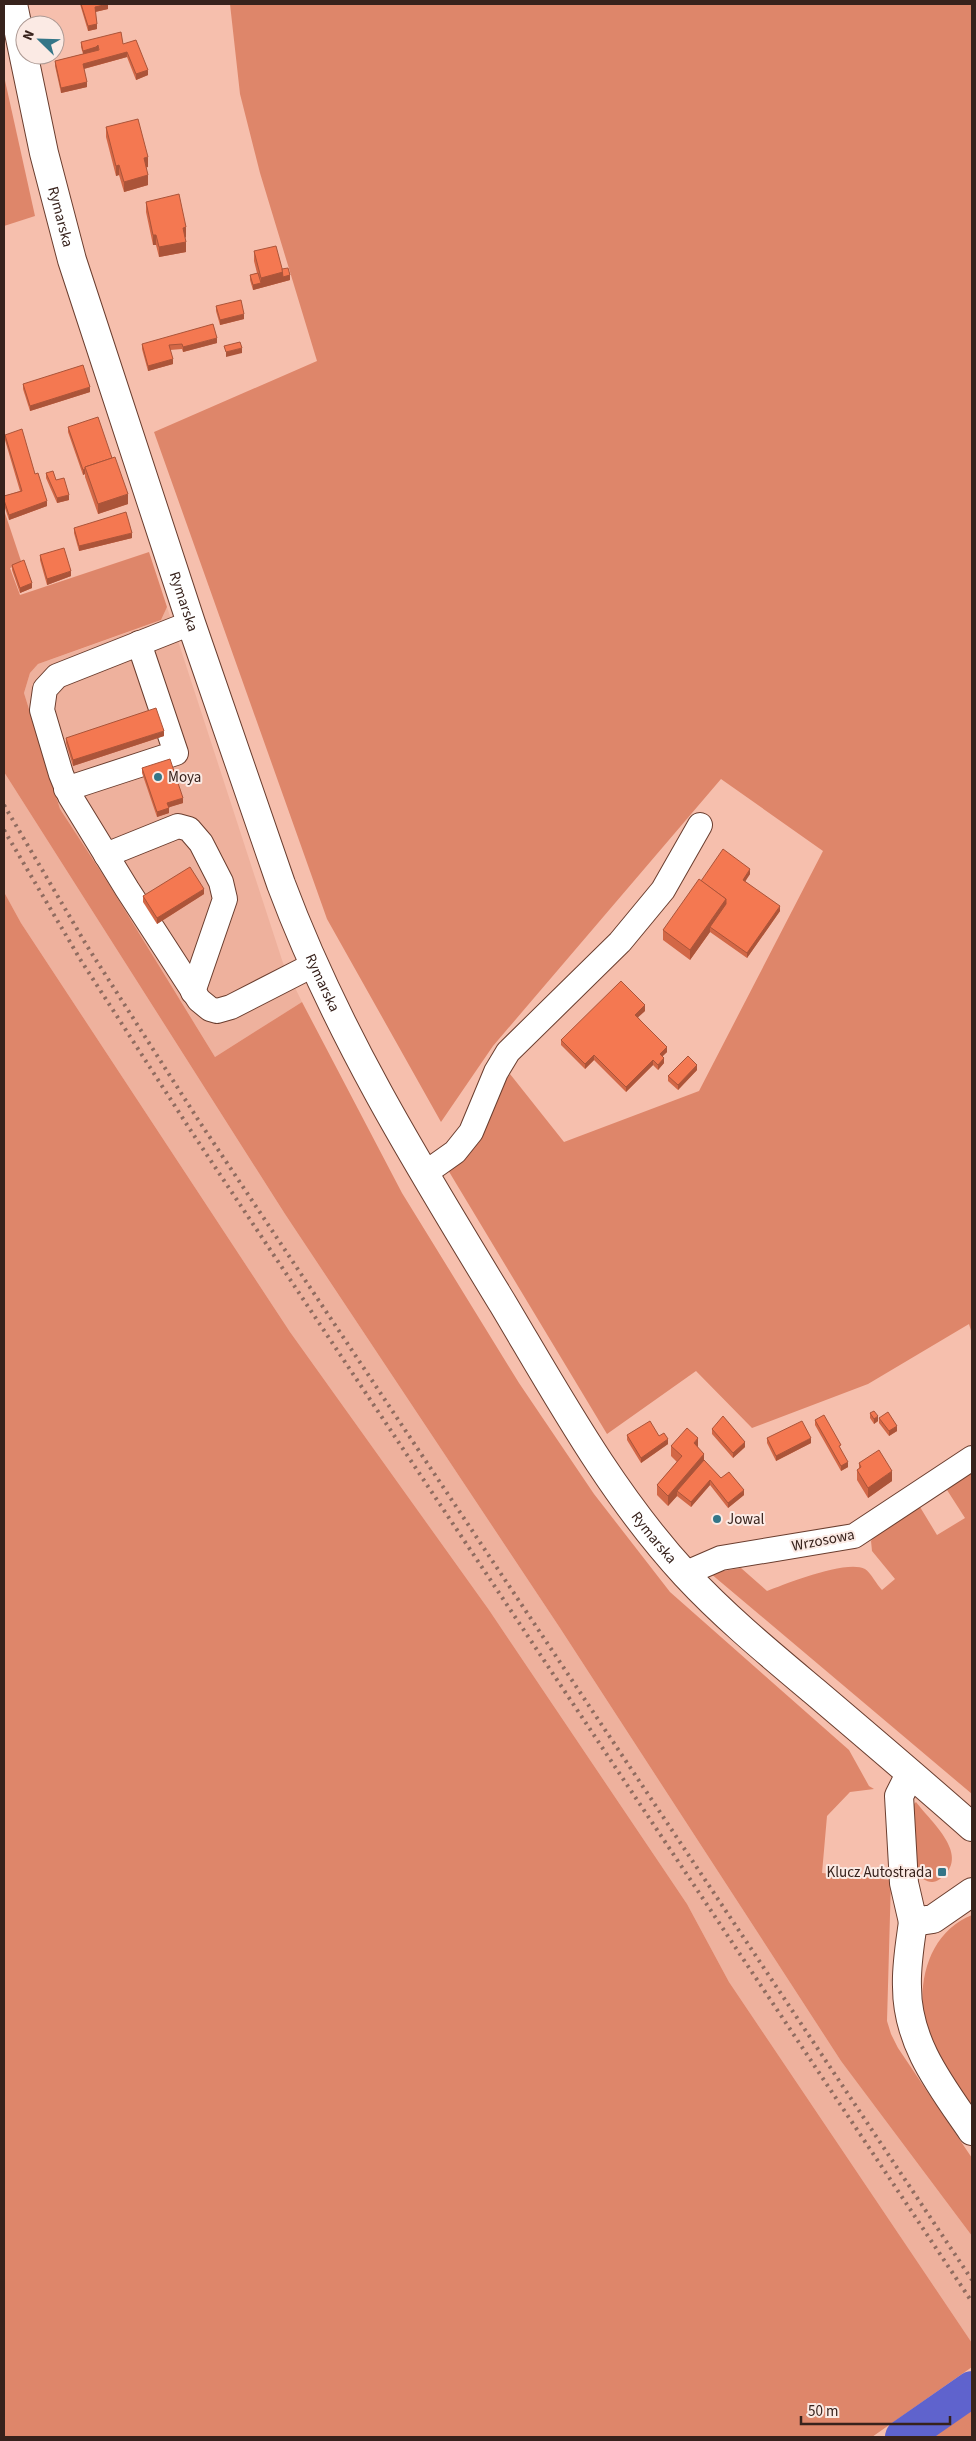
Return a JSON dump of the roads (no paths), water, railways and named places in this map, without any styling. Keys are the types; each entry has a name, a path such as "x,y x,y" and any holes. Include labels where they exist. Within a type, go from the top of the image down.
{"main road":[{"name":"Rymarska","path":"13,4 44,154 72,260 191,623 281,884 313,965 365,1072 424,1174 582,1435 629,1507 684,1574 771,1656 972,1827"},
{"path":"910,1774 899,1796 904,1883 913,1922 906,1986 910,2021 928,2065 972,2131"},
{"path":"913,1922 933,1919 972,1892"}],"street":[{"path":"191,623 72,668 57,676 45,689 42,710 66,789 193,992 210,1009 223,1010 313,965"},
{"path":"66,789 176,754 139,642"},
{"path":"424,1174 450,1156 471,1132 496,1072 508,1052 620,942 663,890 700,824"},
{"path":"106,855 178,826 189,829 201,843 221,882 225,899 193,992"},
{"name":"Wrzosowa","path":"684,1574 721,1558 854,1536 972,1458"}],"waterway":[{"path":"903,2437 972,2389"}],"railway":[{"path":"4,805 87,946 197,1118 972,2280"},
{"path":"4,830 80,959 193,1134 972,2302"}],"place":[{"name":"Moya","path":"158,777"},
{"name":"Jowal","path":"717,1519"},
{"name":"Klucz Autostrada","path":"942,1872"}]}
